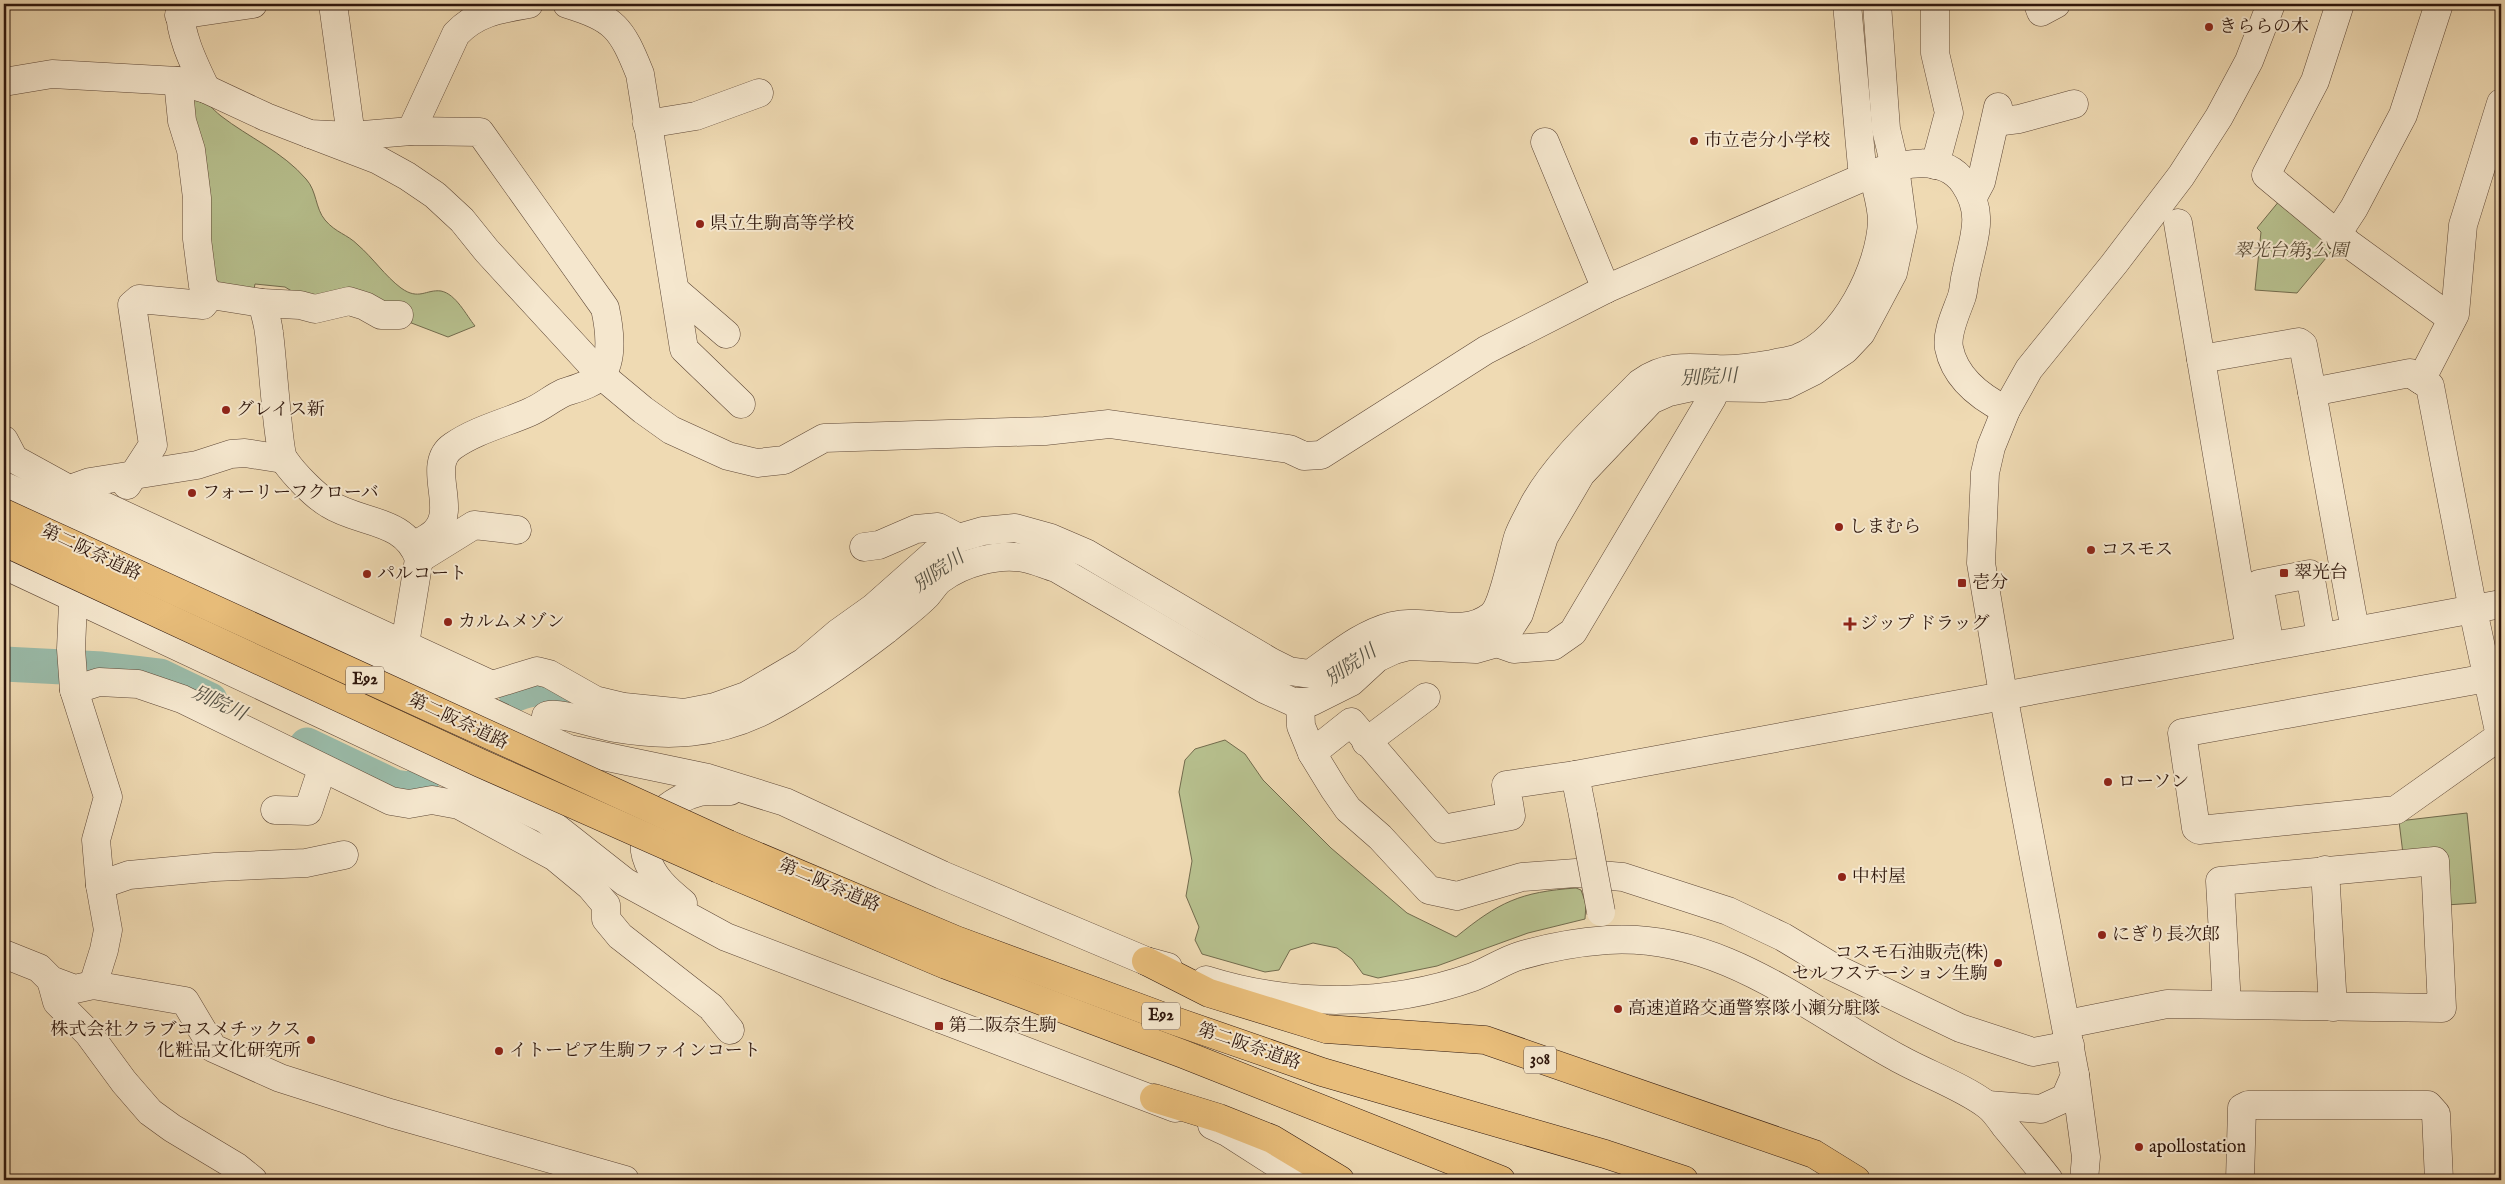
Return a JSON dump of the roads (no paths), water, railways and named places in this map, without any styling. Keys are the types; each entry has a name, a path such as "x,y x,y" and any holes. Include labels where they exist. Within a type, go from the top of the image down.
{"highway":[{"name":"第二阪奈道路","path":"4,513 728,844 956,940 1175,1021 1322,1072 1605,1154 1684,1180"},
{"name":"第二阪奈道路","path":"4,542 480,762 719,869 946,965 1183,1054 1501,1180"},
{"name":"308","path":"1146,960 1209,993 1326,1029 1485,1040 1814,1154 1856,1180"},
{"path":"1154,1098 1219,1118 1272,1139 1340,1180"}],"street":[{"path":"206,89 194,63 180,9 253,4"},
{"path":"333,4 351,136"},
{"path":"567,4 600,14 620,31 631,50 640,74 684,349 741,404"},
{"path":"4,486 75,505 405,644 492,685 537,671 549,674 595,700 624,707 684,713 716,707 746,696 804,662 838,633 873,608 934,554 959,538 984,531 1015,528 1051,538 1086,553 1271,662 1289,671 1310,674 1356,641 1391,626 1417,622 1456,627 1475,626 1493,614 1501,596 1519,536 1533,506 1565,461 1640,383 1652,374 1692,366 1717,378 1764,388 1786,385 1814,371 1845,350 1860,333 1893,274 1903,227 1879,172 1847,4"},
{"path":"1877,4 1886,129 1879,172"},
{"path":"1935,4 1935,53 1949,113 1935,165"},
{"path":"2038,4 2040,12 2056,4"},
{"path":"2084,1180 2086,1158 2076,1075 2003,694 1981,563 1986,473 1991,446 2006,410 2029,370 2114,264 2200,146 2219,117 2249,61 2271,4"},
{"path":"2340,4 2315,81 2266,175 2337,234 2452,319"},
{"path":"2337,234 2354,208 2403,115 2439,4"},
{"path":"411,131 456,34 468,22 485,14 517,5"},
{"path":"4,82 52,74 178,80 206,89 310,134 378,160 407,176 435,195 462,220 487,251 602,375 643,410 671,430 728,456 757,463 784,460 824,438 1008,432 1109,424 1289,449 1304,456 1321,456 1486,350 1606,290 1879,172 1908,164 1935,165 1950,168 1973,197 1977,216 1971,254 1949,346 1954,363 1961,376 1985,399 2006,410"},
{"path":"178,80 182,121 191,150 197,198 199,262 204,286 211,295 262,303 300,305 315,309 349,301 365,306 381,315 399,315"},
{"path":"647,124 696,116 759,93"},
{"path":"2421,380 2455,314 2463,225 2496,138 2501,103"},
{"path":"1973,197 1981,182 1996,115 2019,119 2074,104"},
{"path":"310,134 351,136 411,131 480,132 605,308 610,336 608,356 602,375 532,412 476,433 452,446 445,453 442,465 446,506 442,522 436,532 417,553 406,624 405,644"},
{"path":"1546,142 1606,290"},
{"path":"2178,223 2201,359 2260,648"},
{"path":"675,290 726,334"},
{"path":"129,482 153,445 132,305 139,298 203,305 211,295"},
{"path":"262,303 269,330 283,459"},
{"path":"2201,359 2300,342 2304,345 2355,630"},
{"path":"2312,392 2410,373 2430,386 2473,610 2500,736 2396,810 2199,830 2196,828 2182,733 2487,678"},
{"path":"546,716 548,714 559,714 616,728 658,733 688,733 734,725 800,692 886,629 927,595 940,579 969,565 1002,557 1023,558 1056,568 1264,689 1293,702 1311,702 1327,696 1351,682 1377,658 1394,650 1409,646 1476,648 1496,643 1514,648 1553,646 1574,632 1712,398 1717,378"},
{"path":"1496,643 1508,631 1519,614 1544,537 1581,474 1652,400 1669,392 1692,387 1717,378"},
{"path":"7,451 75,505 569,749 708,778 785,802 942,875 1146,960 1228,986 1289,996 1351,1001 1386,999 1472,977 1519,956 1607,940 1644,941 1688,947 1728,961 1774,984 1895,1057 1988,1105 2041,1109 2065,1098 2076,1075"},
{"path":"93,985 108,930 100,885 96,840 108,797 74,689 71,650 76,486 90,482 129,482 197,465 231,454 245,453 283,459 328,504 353,516 371,518 400,533 417,553"},
{"path":"417,553 474,525 517,530"},
{"path":"864,546 879,545 916,529 938,526 959,538"},
{"path":"4,565 545,819 625,882 726,937 1154,1098 1228,1132 1292,1178"},
{"path":"2260,648 2259,584 2310,574 2321,637"},
{"path":"1359,732 1443,829 1511,816 1506,785 1574,775 2003,694 2501,604"},
{"path":"74,689 99,682 138,684 182,699 392,801 409,804 432,800 459,806 555,857 590,886 606,905 606,919 620,936 711,1007 730,1030"},
{"path":"1312,753 1359,732 1426,696"},
{"path":"1300,702 1301,726 1312,753 1348,809 1380,837 1429,890 1457,896 1522,878 1576,873 1623,878 1728,911 1783,937 1831,966 1960,1028 2033,1052 2068,1034 2167,1004 2442,1008 2435,861 2220,881 2227,1004"},
{"path":"282,747 275,756 278,762 318,781 345,798"},
{"path":"1574,775 1607,940"},
{"path":"275,810 308,811 318,781"},
{"path":"726,937 662,886 645,856 645,842 654,818 679,800 700,792 749,791"},
{"path":"100,885 128,875 215,867 306,863 344,856"},
{"path":"2325,870 2333,1007"},
{"path":"4,954 39,968 51,980 75,989 93,985 185,1001 213,1048 280,1078 397,1115 547,1169 625,1180"},
{"path":"51,980 57,1002 88,1032 150,1112 172,1128 237,1167 254,1180"},
{"path":"1988,1105 2049,1180"},
{"path":"2240,1180 2242,1108 2248,1105 2428,1106 2436,1114 2439,1180"}],"waterway":[{"name":"別院川","path":"942,567 960,556 987,544 1016,544 1041,550 1094,573 1188,629"},
{"name":"別院川","path":"4,664 102,669 160,676 210,700"},
{"name":"別院川","path":"516,694 527,690 546,689 563,694 591,707"},
{"name":"別院川","path":"307,745 395,787 408,789 421,785"}],"place":[{"name":"きららの木","path":"2209,27"},
{"name":"市立壱分小学校","path":"1694,141"},
{"name":"県立生駒高等学校","path":"700,224"},
{"name":"グレイス新","path":"226,410"},
{"name":"フォーリーフクローバ","path":"192,493"},
{"name":"しまむら","path":"1839,527"},
{"name":"コスモス","path":"2091,550"},
{"name":"翠光台","path":"2284,573"},
{"name":"パルコート","path":"367,574"},
{"name":"壱分","path":"1962,583"},
{"name":"カルムメゾン","path":"448,622"},
{"name":"ジップ ドラッグ","path":"1850,624"},
{"name":"ローソン","path":"2108,782"},
{"name":"中村屋","path":"1842,877"},
{"name":"にぎり長次郎","path":"2102,935"},
{"name":"コスモ石油販売(株) セルフステーション生駒","path":"1998,963"},
{"name":"高速道路交通警察隊小瀬分駐隊","path":"1618,1009"},
{"name":"第二阪奈生駒","path":"939,1026"},
{"name":"株式会社クラブコスメチックス 化粧品文化研究所","path":"311,1040"},
{"name":"イトーピア生駒ファインコート","path":"499,1051"},
{"name":"apollostation","path":"2139,1147"}],"park label":[{"name":"翠光台第3公園","path":"2291,251"}]}
